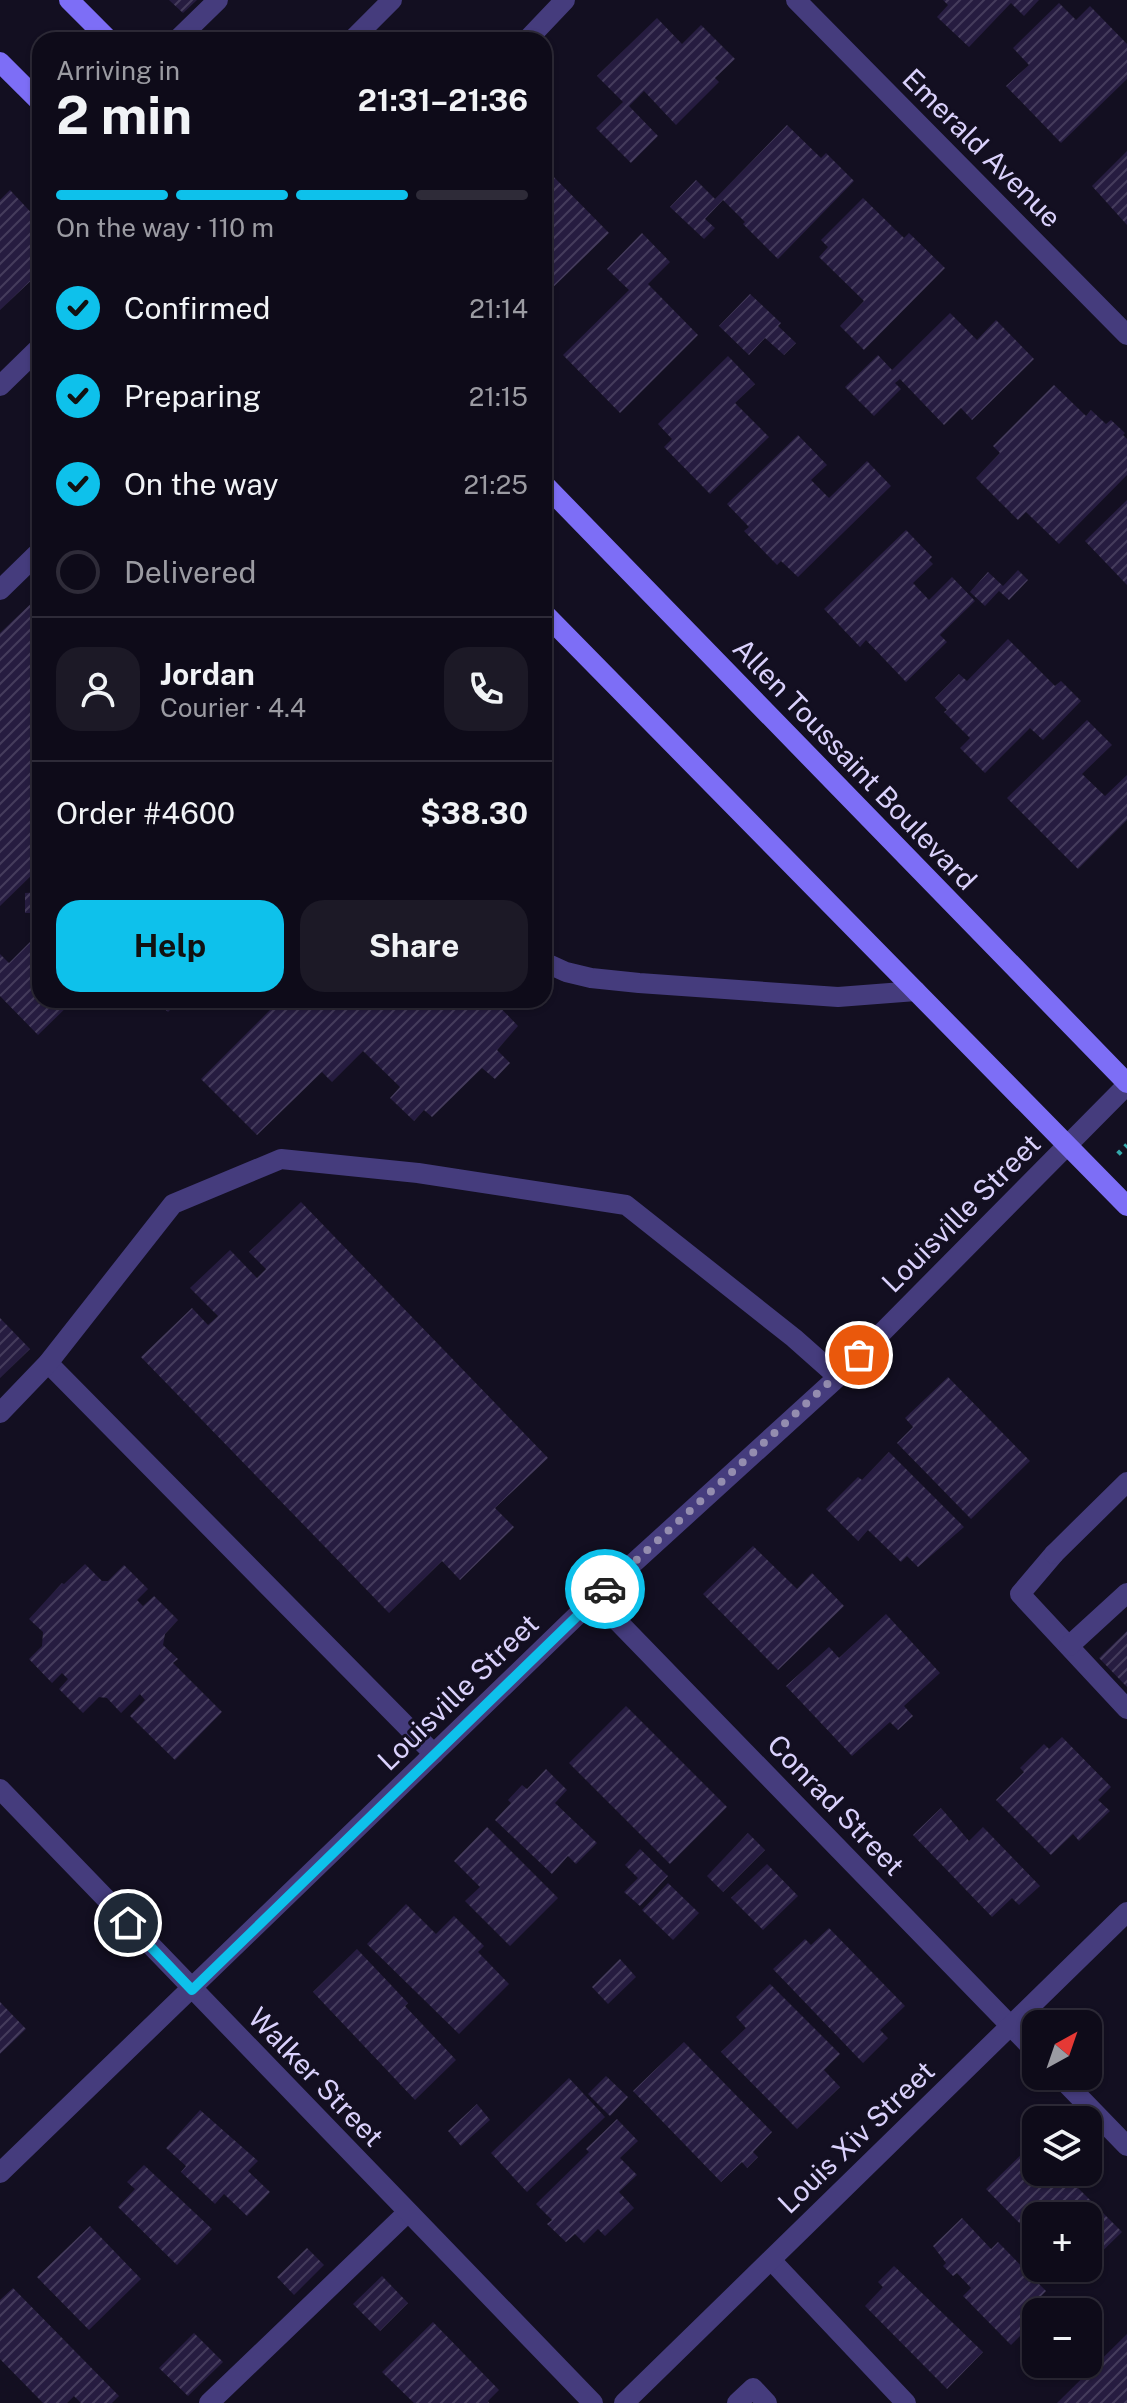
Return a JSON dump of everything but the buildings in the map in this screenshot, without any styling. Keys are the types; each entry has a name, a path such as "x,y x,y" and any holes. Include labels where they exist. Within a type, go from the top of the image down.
{"main road":[{"path":"69,0 101,32"},
{"path":"0,62 32,94"},
{"name":"Allen Toussaint Boulevard","path":"552,492 1127,1084"},
{"path":"552,621 1127,1206"}],"street":[{"path":"185,32 218,0"},
{"path":"360,32 392,0"},
{"path":"535,32 565,0"},
{"name":"Emerald Avenue","path":"796,0 1127,335"},
{"path":"0,386 32,355"},
{"path":"0,590 32,559"},
{"path":"552,966 591,978 838,997 916,991"},
{"name":"Louisville Street","path":"0,2173 595,1598 838,1377 1127,1084"},
{"path":"0,1413 48,1363 173,1204 281,1159 418,1173 626,1205 794,1338 838,1377"},
{"path":"48,1363 434,1754"},
{"path":"1127,1482 1054,1554 1020,1594 1127,1709"},
{"path":"1069,1646 1127,1593"},
{"name":"Conrad Street","path":"595,1598 1022,2037"},
{"name":"Walker Street","path":"0,1789 593,2403"},
{"name":"Louis Xiv Street","path":"624,2403 1127,1912"},
{"path":"1073,2090 1127,2146"},
{"path":"209,2403 408,2212"},
{"path":"771,2260 906,2403"},
{"path":"737,2403 753,2388 767,2403"}],"path":[{"path":"1114,1157 1127,1145"}],"way so far":[{"path":"605,1589 859,1355"}],"route":[{"path":"128,1923 192,1990 605,1589"}]}
